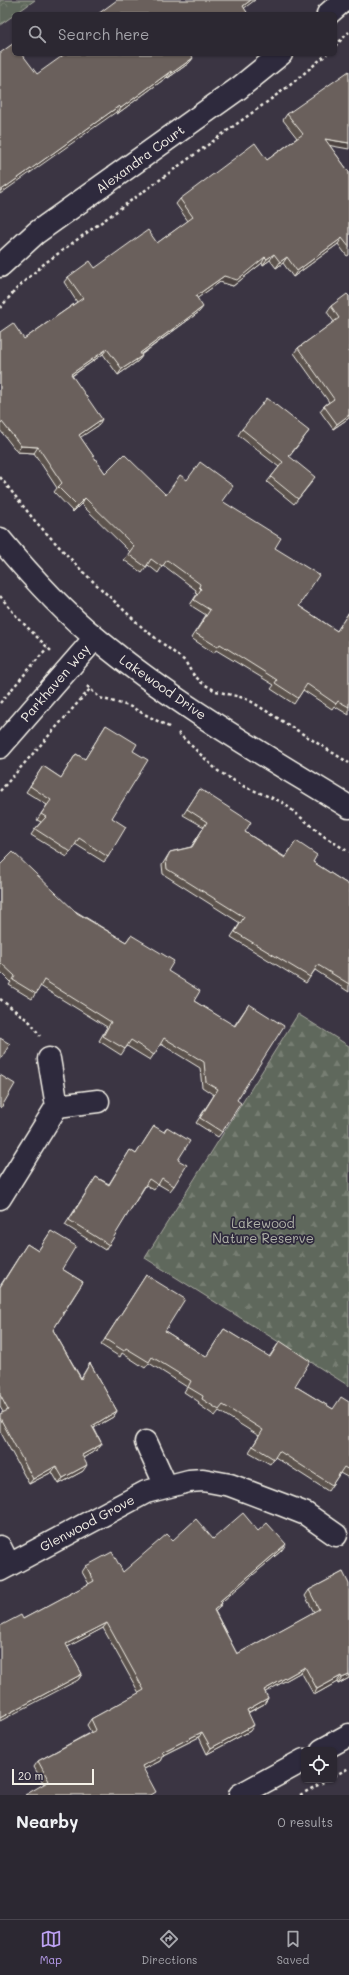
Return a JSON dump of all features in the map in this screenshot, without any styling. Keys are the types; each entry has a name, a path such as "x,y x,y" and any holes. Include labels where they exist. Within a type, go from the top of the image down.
{"street":[{"path":"330,12 344,0"},
{"name":"Alexandra Court","path":"0,266 36,233 239,88 279,56"},
{"name":"Lakewood Drive","path":"0,539 36,580 95,638 146,678 179,701 349,807"},
{"name":"Parkhaven Way","path":"0,747 95,638"},
{"path":"0,1198 57,1106 48,1059"},
{"path":"57,1106 98,1101"},
{"path":"146,1442 166,1486"},
{"name":"Glenwood Grove","path":"3,1561 146,1492 166,1486 203,1480 230,1485 306,1514 336,1535"},
{"path":"327,1747 349,1735"},
{"path":"240,1795 301,1762"}],"path":[{"path":"337,44 349,32"},
{"path":"0,308 18,287 45,263 289,86 325,56"},
{"path":"0,477 35,521 82,571 144,629 185,661 192,673 202,683 216,691 244,698 252,702 349,763"},
{"path":"0,596 17,617 52,652"},
{"path":"0,703 47,648"},
{"path":"85,685 100,698 129,706 181,734 218,771 243,786 282,802 325,837 349,852"},
{"path":"0,791 90,689"},
{"path":"0,999 19,1013 38,1032 48,1059"},
{"path":"337,1774 349,1768"},
{"path":"300,1795 322,1783"}],"green space":[{"path":"0,0 35,0 18,12 12,12 12,16 0,25"},
{"name":"Lakewood Nature Reserve","path":"298,1014 349,1046 349,1386 145,1258"}],"building":[{"path":"117,0 251,0 243,6 247,12 101,12"},
{"path":"12,44 12,56 24,56 37,74 62,56 192,56 193,58 172,73 171,71 121,108 119,106 0,191 0,53"},
{"path":"349,71 349,143 325,139 349,172 349,247 342,238 297,271 287,257 280,262 274,254 267,259 265,257 237,280 224,276 196,296 203,307 140,353 142,356 122,369 107,349 71,374 102,419 79,435 105,473 124,454 166,495 180,475 187,480 200,462 233,486 222,501 281,538 275,548 319,575 299,606 337,631 349,612 349,707 338,701 336,704 307,684 298,698 275,683 277,680 220,644 218,647 195,633 210,610 194,600 201,589 199,587 200,584 167,560 162,567 151,559 146,567 128,554 134,546 85,498 77,506 58,487 62,483 38,447 21,446 2,422 0,423 0,332 13,323 24,339 83,298 68,277 90,261 95,268 148,230 157,243 193,217 180,199 255,143 267,160 303,134 287,114"},
{"path":"347,294 349,296 349,415 337,424 324,406 334,399 298,348 339,318 331,306"},
{"path":"267,398 309,431 289,456 315,477 298,499 271,477 283,462 242,429"},
{"path":"106,725 137,744 133,751 148,760 112,818 126,827 108,857 79,838 71,852 35,829 46,817 41,814 51,800 30,786 43,766 61,778 76,754 85,759"},
{"path":"200,789 251,822 245,832 285,858 296,841 317,855 313,862 349,885 349,984 318,965 310,977 235,932 244,917 167,869 166,860 170,852 192,847 207,822 187,809"},
{"path":"13,852 77,913 126,942 131,935 174,961 168,971 200,991 194,1001 235,1026 249,1004 284,1026 237,1100 241,1103 222,1132 200,1118 218,1089 206,1082 204,1062 164,1038 154,1055 131,1040 125,1049 103,1036 111,1022 44,980 36,994 13,980 15,976 0,962 0,865"},
{"path":"0,1038 10,1044 0,1060"},
{"path":"0,1075 15,1084 1,1108 0,1107"},
{"path":"154,1126 164,1132 167,1127 190,1141 178,1160 187,1165 174,1186 162,1178 158,1185 149,1179 109,1245 69,1220 96,1177 109,1185 130,1150 136,1154"},
{"path":"51,1231 76,1246 62,1269 83,1282 63,1313 62,1312 63,1314 53,1330 81,1379 90,1363 117,1411 92,1426 102,1444 82,1455 87,1465 63,1478 56,1466 33,1479 0,1418 0,1414 8,1410 0,1395 0,1287 27,1244 38,1251"},
{"path":"146,1275 185,1299 165,1331 206,1357 224,1329 270,1357 280,1341 310,1361 295,1386 333,1409 341,1397 349,1402 349,1470 344,1467 332,1485 279,1451 274,1459 253,1446 263,1430 223,1405 219,1410 202,1399 203,1396 188,1387 191,1381 152,1357 149,1362 126,1348 124,1351 105,1339"},
{"path":"243,1513 258,1531 267,1523 286,1544 220,1601 222,1603 214,1610 237,1654 319,1609 309,1590 343,1572 349,1584 349,1675 342,1678 341,1676 317,1689 305,1667 264,1690 268,1698 247,1710 254,1725 211,1748 202,1732 162,1752 164,1755 142,1766 156,1792 151,1795 25,1795 49,1781 38,1761 96,1730 91,1719 144,1690 107,1623 66,1644 82,1674 0,1718 0,1626 21,1615 23,1619 94,1581 86,1566 112,1552 123,1572 167,1534 173,1540 196,1519 213,1539"}]}
